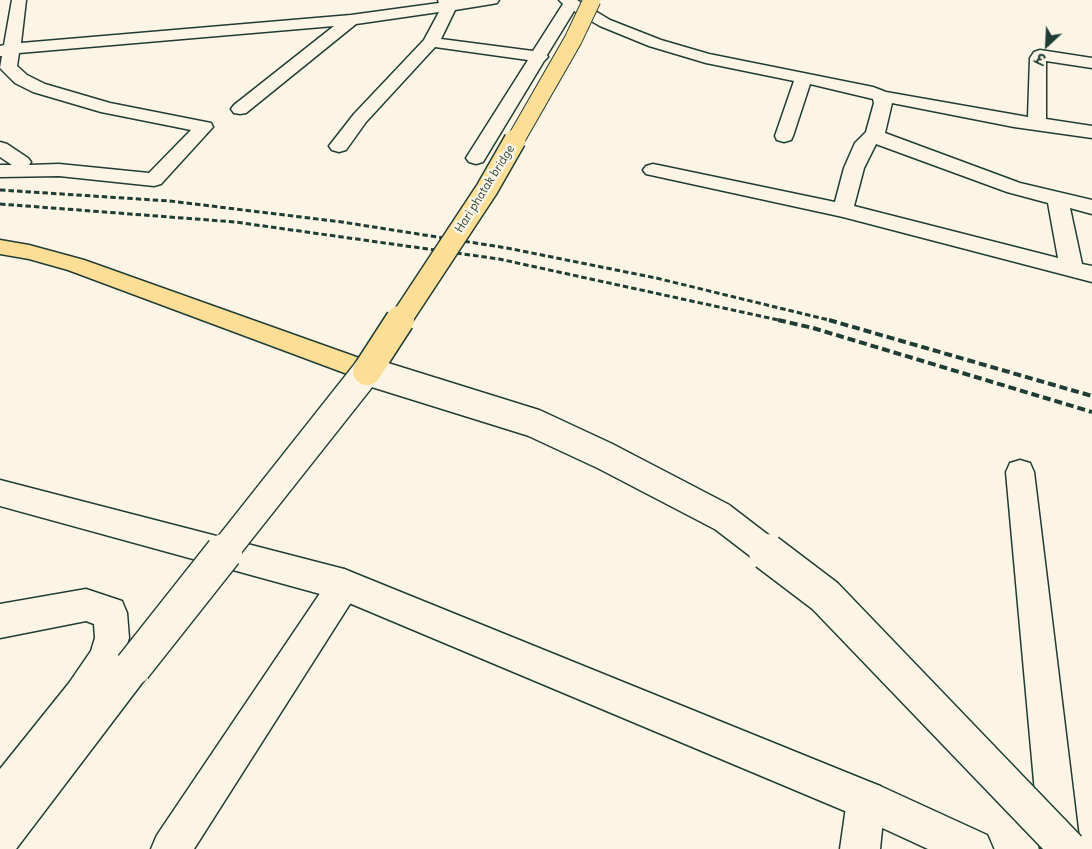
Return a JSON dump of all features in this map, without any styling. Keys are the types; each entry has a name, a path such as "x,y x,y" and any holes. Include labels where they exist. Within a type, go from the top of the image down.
{"main road":[{"name":"Hari phatak bridge","path":"367,371 487,189 573,40 592,0"},
{"path":"0,247 30,252 76,265 367,371"}],"street":[{"path":"0,171 59,170 154,180 204,127 107,108 39,88 4,68 6,50 18,0"},
{"path":"374,0 380,16"},
{"path":"6,50 351,20 447,4 492,0"},
{"path":"476,158 540,57 569,2 605,23 656,43 706,58 873,92 881,96 1014,121 1092,132"},
{"path":"339,146 360,118 431,42 447,4"},
{"path":"240,109 351,20"},
{"path":"431,42 540,57"},
{"path":"1036,123 1038,58 1040,55 1092,63"},
{"path":"784,136 803,79"},
{"path":"844,210 854,168 865,143 875,134 883,103 881,96"},
{"path":"875,134 886,141 1014,188 1092,208"},
{"path":"0,148 21,162"},
{"path":"653,170 844,210 1082,272"},
{"path":"1058,199 1082,272"},
{"path":"0,838 367,371 534,423 604,456 722,517 825,596 1068,849"},
{"path":"1020,472 1060,849"},
{"path":"0,493 344,585 866,800 974,849"},
{"path":"171,849 344,585"},
{"path":"0,621 86,605 110,613 112,638 105,660 82,696 0,799"},
{"path":"860,849 866,800"}],"railway":[{"path":"0,190 170,201 342,222 507,248 656,278 830,320"},
{"path":"0,204 235,222 499,259 783,321"},
{"path":"778,320 813,328 1092,412"},
{"path":"830,320 1092,396"}]}
